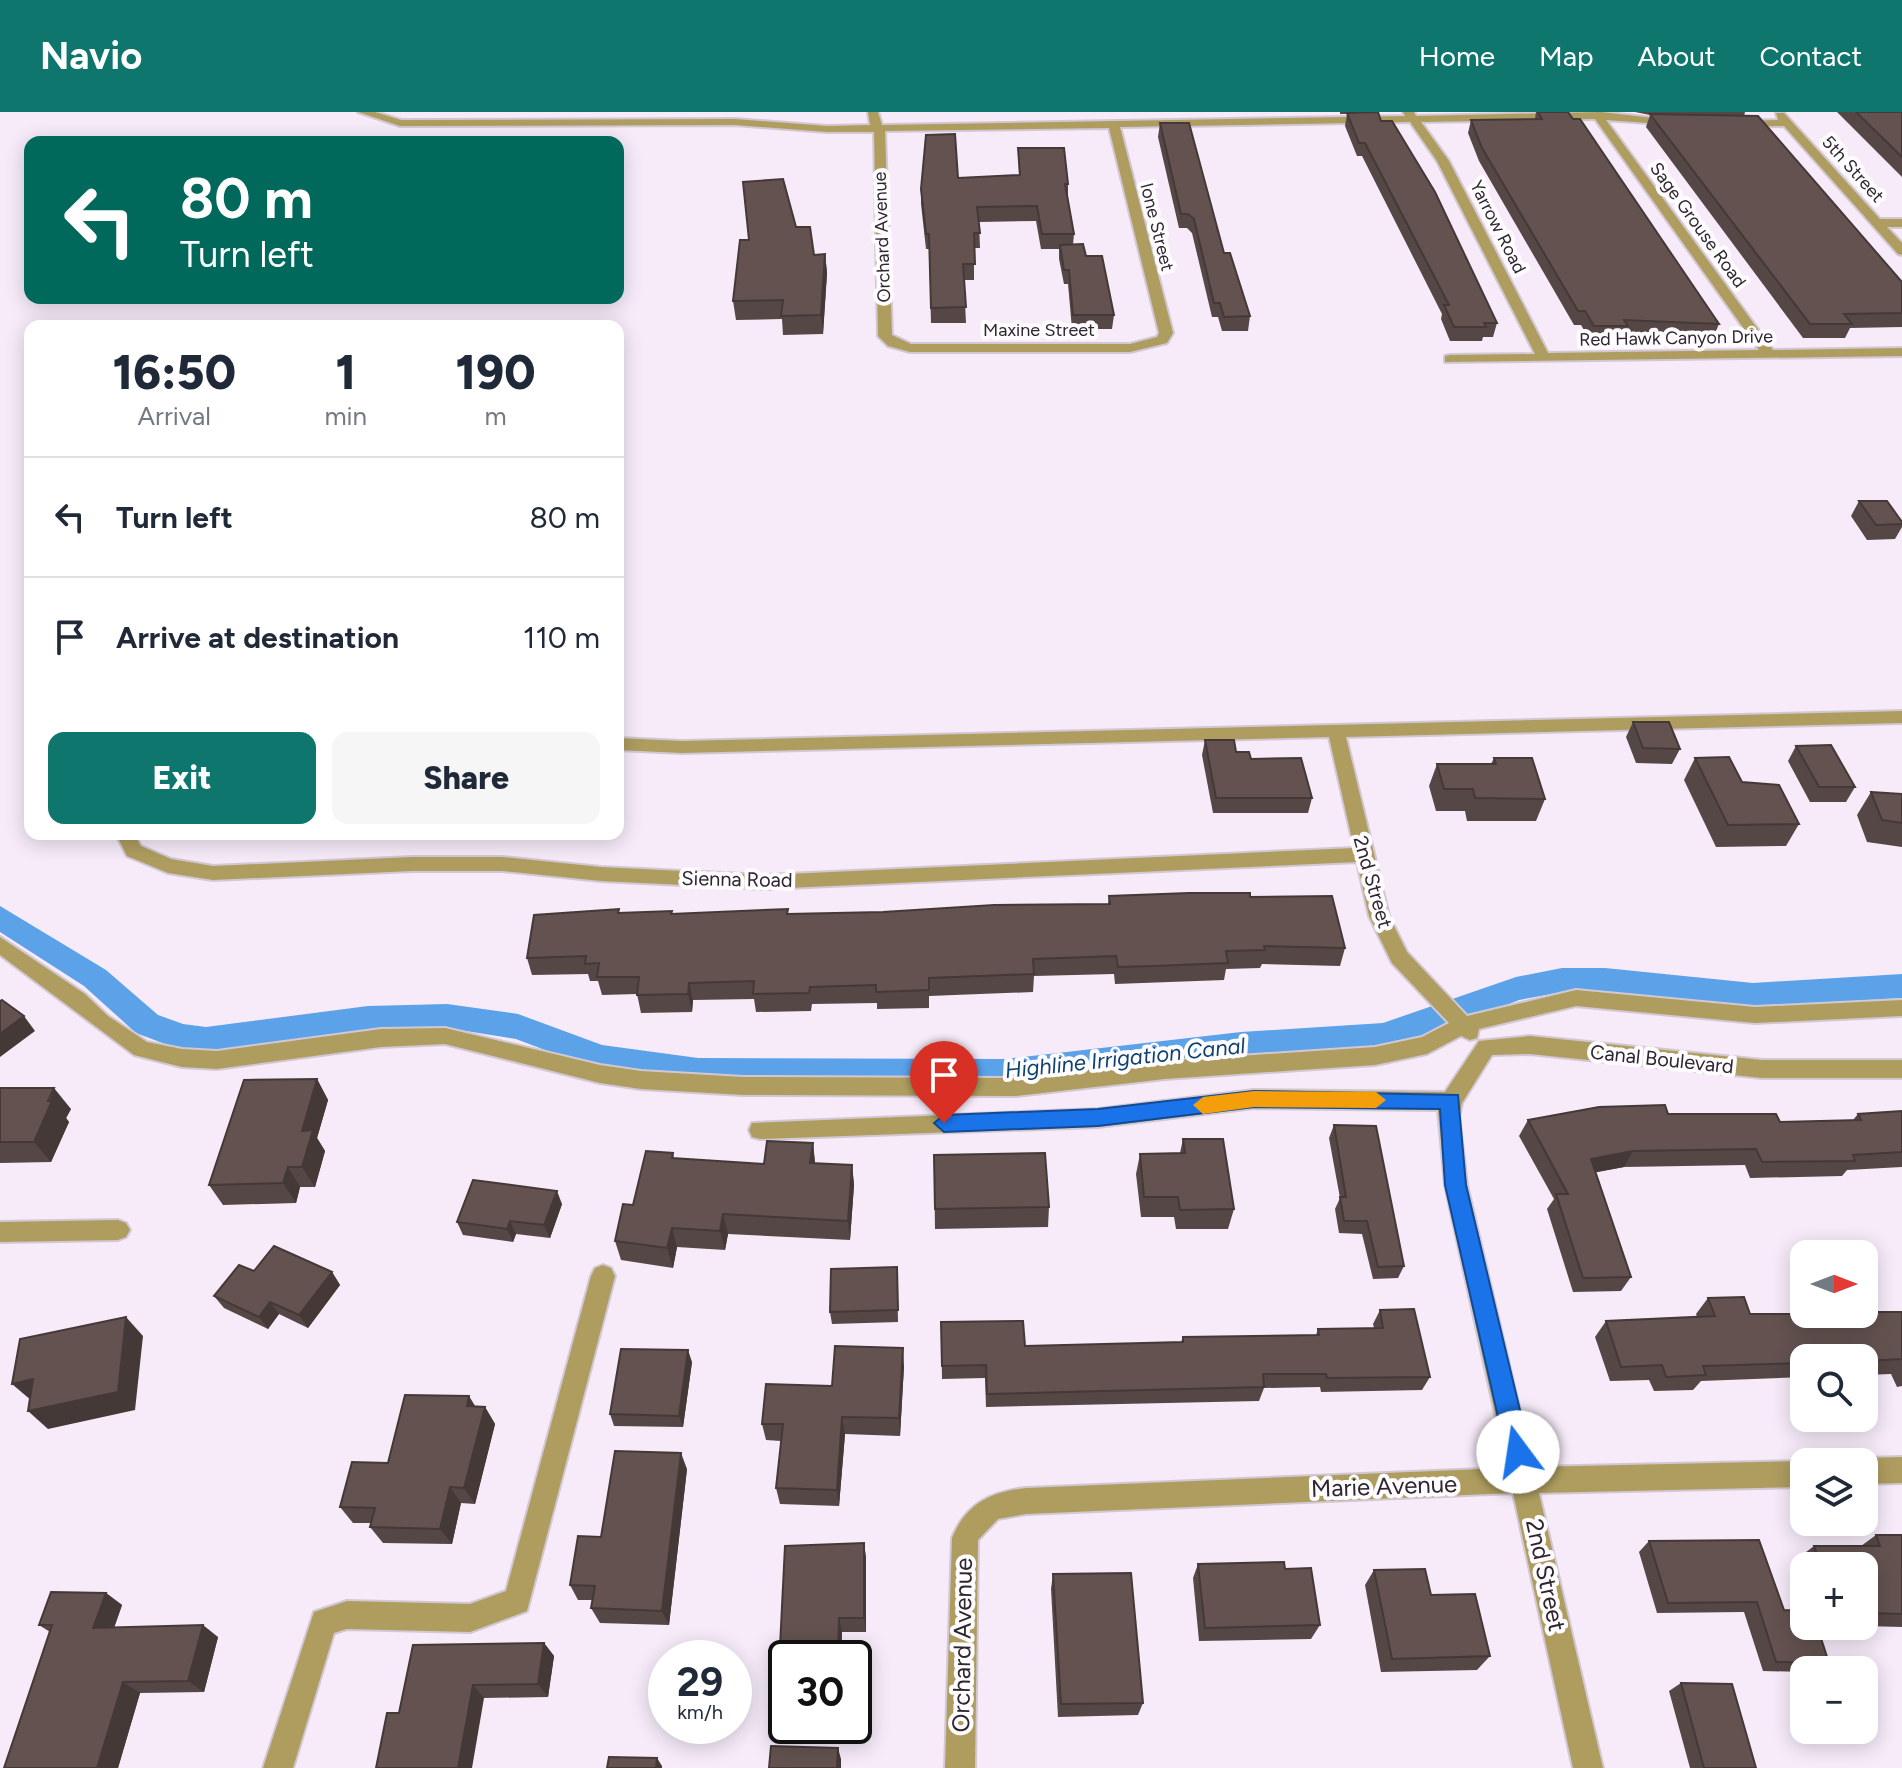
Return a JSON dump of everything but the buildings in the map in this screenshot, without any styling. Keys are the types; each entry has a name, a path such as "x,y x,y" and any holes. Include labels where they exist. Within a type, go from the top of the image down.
{"street":[{"path":"363,112 400,123 735,122 758,117 827,129 1114,125 1410,115 1597,114 1680,124"},
{"path":"715,112 735,122"},
{"name":"Orchard Avenue","path":"873,112 873,121 879,128 885,336 893,343 910,348"},
{"name":"5th Street","path":"1777,112 1902,251"},
{"name":"Sage Grouse Road","path":"1597,114 1769,354"},
{"name":"Yarrow Road","path":"1410,115 1443,161 1544,358"},
{"path":"1730,124 1787,123"},
{"name":"Ione Street","path":"1114,125 1165,336"},
{"path":"1877,223 1902,223"},
{"name":"Maxine Street","path":"910,348 1130,348 1153,344 1165,336"},
{"name":"Red Hawk Canyon Drive","path":"1450,359 1902,352"},
{"path":"624,744 682,747 1902,717"},
{"name":"2nd Street","path":"1336,730 1379,916 1399,957 1486,1047"},
{"name":"Sienna Road","path":"128,840 134,851 168,866 213,873 412,864 502,864 601,874 765,882 1363,855"},
{"path":"0,945 141,1049 182,1058 217,1060 381,1038 437,1036 641,1080 852,1088 1016,1087 1165,1070 1375,1056 1427,1045 1462,1024 1557,1001 1595,997 1755,1015 1902,1008"},
{"name":"Canal Boulevard","path":"1486,1047 1530,1045 1762,1069 1902,1069"},
{"path":"760,1130 1098,1118 1254,1099 1451,1101 1486,1047"},
{"name":"2nd Street","path":"1451,1101 1448,1117 1456,1185 1588,1768"},
{"path":"0,1232 118,1230"},
{"path":"278,1768 324,1622 347,1615 470,1618 517,1601 603,1276"},
{"path":"1878,1471 1902,1470"},
{"name":"Marie Avenue","path":"971,1524 991,1507 1026,1501 1525,1480 1790,1474"},
{"name":"Orchard Avenue","path":"960,1768 963,1554 971,1524"}],"waterway":[{"name":"Highline Irrigation Canal","path":"0,917 95,978 147,1024 181,1037 206,1040 368,1018 447,1016 518,1027 600,1058 698,1071 1004,1072 1203,1052 1241,1045 1383,1036 1406,1031 1516,989 1562,980 1605,980 1753,995 1902,986"}],"slow traffic":[{"path":"1203,1105 1254,1099 1376,1100"}],"route":[{"path":"944,1123 1098,1118 1254,1099 1451,1101 1448,1117 1456,1185 1518,1452"}]}
